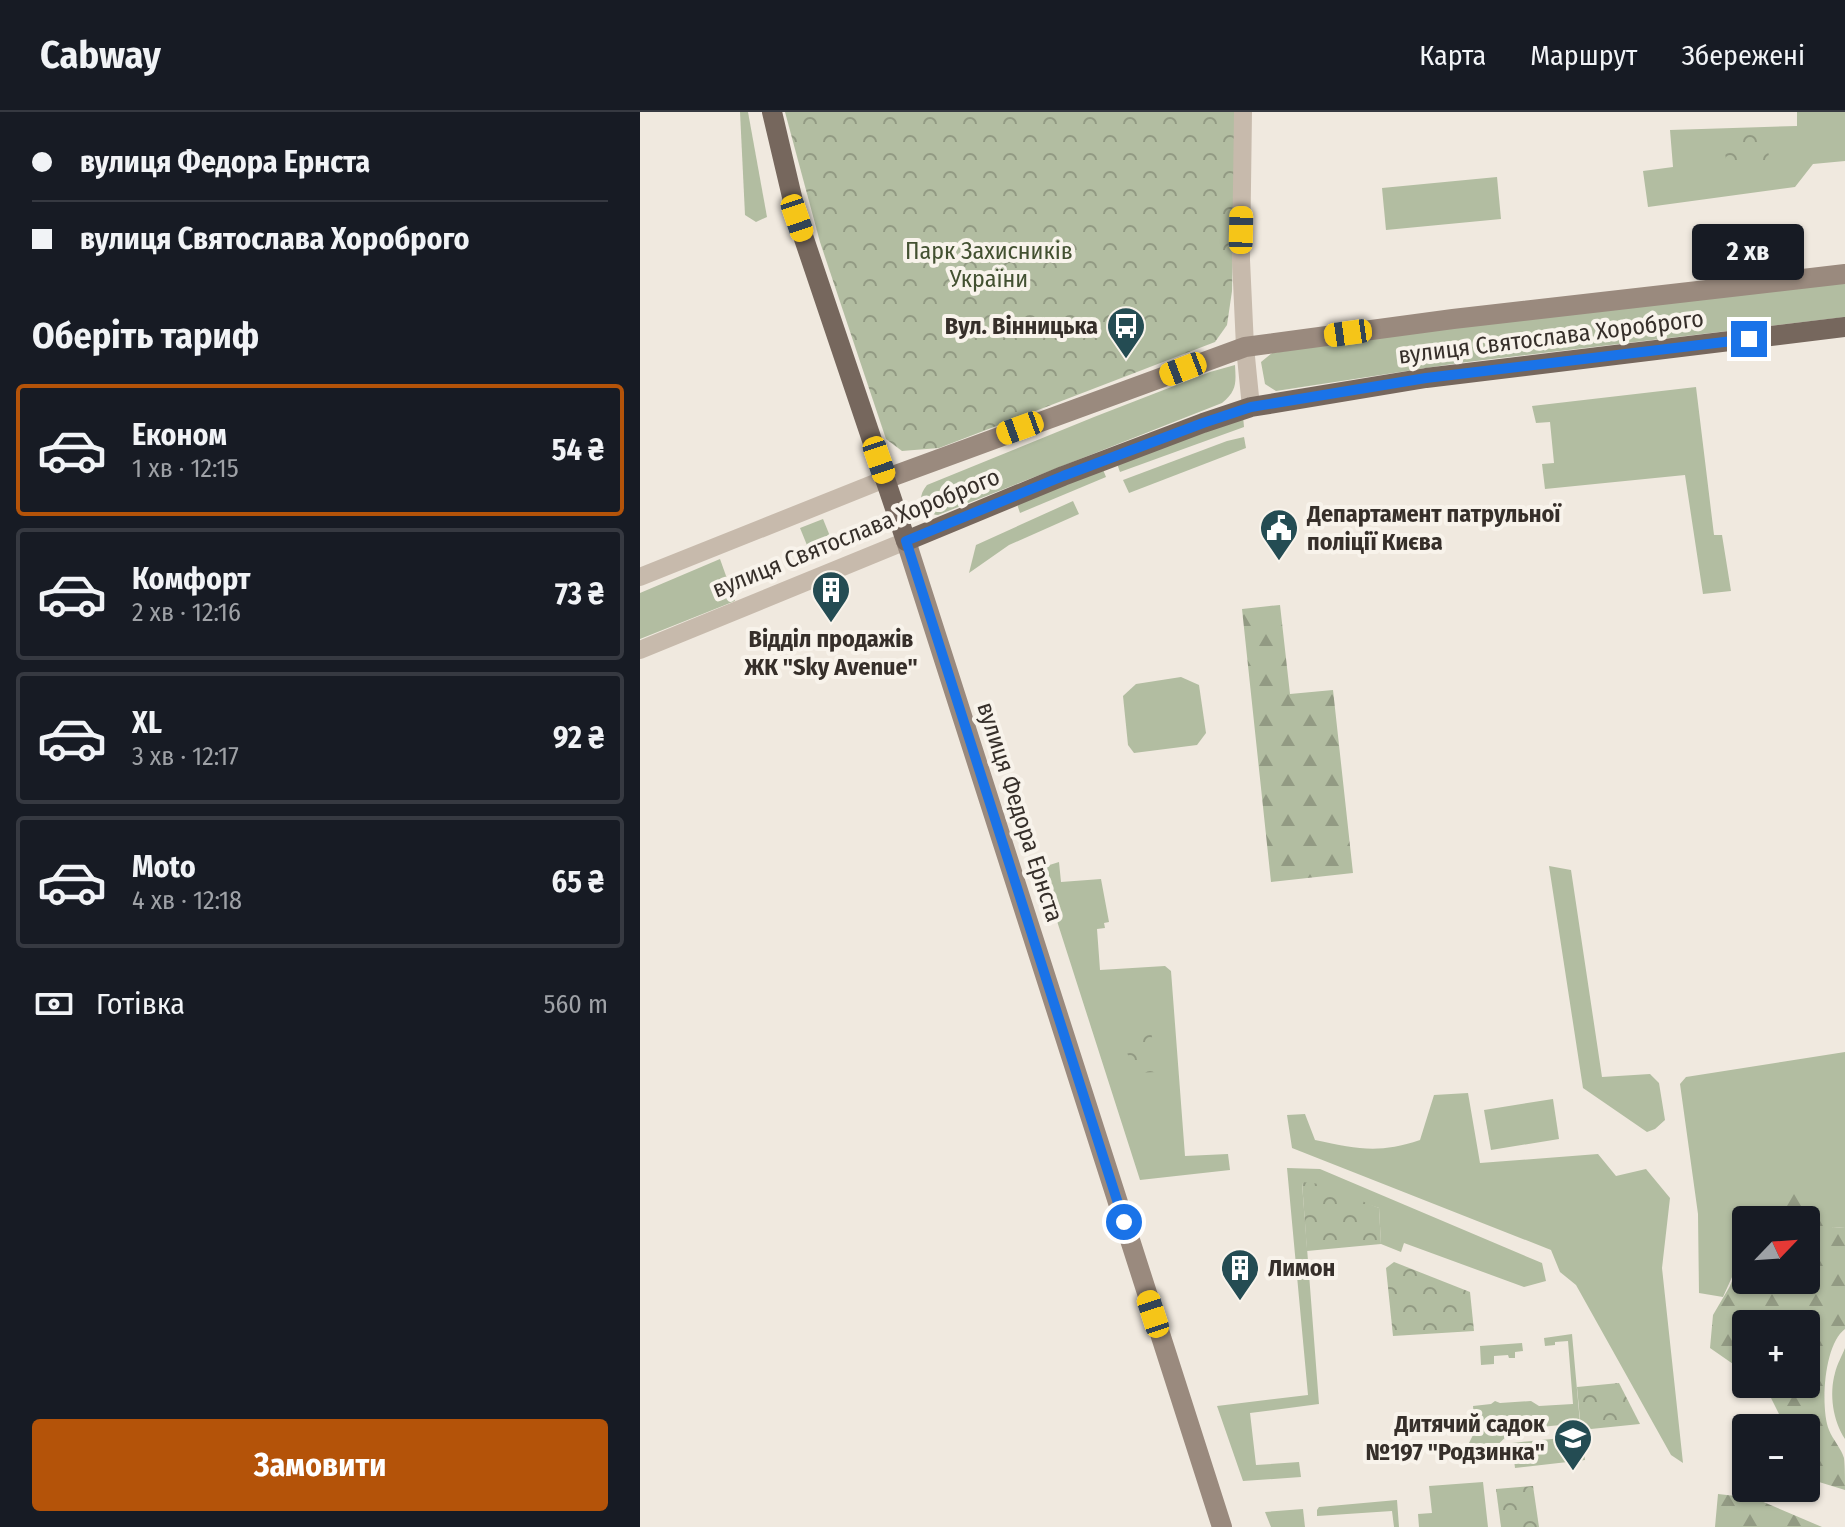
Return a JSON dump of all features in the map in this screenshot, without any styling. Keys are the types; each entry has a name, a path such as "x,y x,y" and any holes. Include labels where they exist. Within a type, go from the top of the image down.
{"main road":[{"name":"вулиця Федора Ернста","path":"772,112 797,218 906,541"},
{"name":"вулиця Святослава Хороброго","path":"906,541 1063,476 1251,407 1426,378 1845,327"}],"street":[{"path":"1243,112 1241,260 1251,407"},
{"name":"вулиця Святослава Хороброго","path":"640,577 904,471 1245,347 1453,319 1845,274"},
{"name":"вулиця Святослава Хороброго","path":"640,650 906,541"},
{"name":"вулиця Федора Ернста","path":"906,541 1222,1527"}],"green space":[{"path":"740,112 748,112 767,217 756,222 745,215"},
{"name":"Парк Захисників України","path":"785,112 1236,112 1232,291 1227,325 1215,342 939,448 902,451 886,439 820,242"},
{"path":"1797,112 1845,112 1845,161 1813,164 1795,187 1648,207 1643,171 1673,167 1670,130 1797,126"},
{"path":"1765,128 1770,164 1727,169 1723,134"},
{"path":"1497,177 1501,219 1386,230 1382,188"},
{"path":"1845,281 1845,317 1459,363 1276,391 1265,384 1261,362 1272,353 1451,326"},
{"path":"1235,365 1234,386 1222,403 938,515 927,511 922,504 927,485 1094,417"},
{"path":"1696,387 1714,535 1722,535 1731,591 1703,594 1685,475 1545,489 1542,464 1554,463 1550,422 1536,423 1532,406"},
{"path":"1243,416 1244,427 1120,472 1116,461"},
{"path":"1244,437 1246,448 1129,493 1123,480 1227,441"},
{"path":"1102,467 1106,477 1020,513 1016,501"},
{"path":"1073,501 1079,514 1009,545 969,573 976,545"},
{"path":"823,519 836,551 813,560 800,528"},
{"path":"720,559 735,601 640,639 640,593"},
{"path":"1280,605 1290,694 1333,690 1353,873 1271,882 1242,609"},
{"path":"1181,677 1199,685 1206,733 1197,745 1134,753 1128,745 1123,696 1136,684"},
{"path":"1059,862 1061,882 1101,879 1109,922 1104,923 1105,928 1097,929 1100,970 1165,966 1171,971 1185,1156 1228,1154 1230,1170 1140,1180 1040,868"},
{"path":"1549,866 1571,870 1602,1077 1650,1074 1659,1083 1665,1120 1655,1129 1647,1132 1583,1088"},
{"path":"1150,1023 1157,1072 1134,1073 1118,1026"},
{"path":"1845,1052 1845,1227 1833,1228 1820,1224 1820,1206 1732,1206 1732,1277 1723,1297 1699,1293 1698,1214 1680,1084 1686,1077"},
{"path":"1468,1093 1480,1163 1598,1154 1616,1176 1646,1169 1670,1198 1662,1268 1683,1463 1671,1455 1576,1285 1560,1272 1551,1250 1292,1148 1287,1115 1305,1114 1315,1140 1380,1149 1420,1140 1434,1095"},
{"path":"1553,1099 1559,1139 1491,1150 1484,1110"},
{"path":"1287,1168 1320,1169 1542,1263 1546,1281 1524,1287 1404,1243 1401,1252 1381,1244 1379,1208 1302,1183 1319,1404 1250,1413 1256,1465 1299,1462 1301,1477 1243,1481 1217,1406 1308,1395"},
{"path":"1302,1182 1320,1184 1379,1208 1381,1244 1307,1251"},
{"path":"1790,1189 1809,1206 1762,1206"},
{"path":"1820,1216 1833,1228 1845,1227 1845,1329 1832,1348 1828,1361 1825,1407 1829,1430 1844,1458 1845,1490 1820,1482 1820,1414 1779,1414 1771,1398 1820,1398 1820,1310 1732,1310 1732,1363 1710,1348 1713,1315 1732,1281 1732,1294 1820,1294"},
{"path":"1394,1262 1470,1292 1474,1331 1393,1336 1386,1268"},
{"path":"1572,1334 1580,1423 1513,1430 1483,1459 1469,1443 1475,1431 1473,1406 1495,1401 1531,1401 1539,1406 1573,1404 1568,1341 1545,1346 1544,1338"},
{"path":"1522,1343 1523,1351 1515,1352 1515,1358 1494,1356 1494,1364 1481,1365 1480,1346"},
{"path":"1845,1348 1845,1439 1835,1416 1832,1390"},
{"path":"1619,1383 1640,1424 1581,1430 1577,1387"},
{"path":"1582,1436 1585,1460 1515,1468 1512,1443"},
{"path":"1483,1482 1488,1527 1419,1527 1418,1514 1432,1513 1429,1486"},
{"path":"1533,1486 1539,1527 1501,1527 1496,1489"},
{"path":"1718,1494 1732,1496 1732,1502 1763,1502 1822,1527 1715,1527"},
{"path":"1397,1500 1399,1527 1394,1527 1392,1511 1317,1516 1319,1507"},
{"path":"1303,1509 1305,1527 1271,1527 1265,1512"}],"place":[{"name":"Вул. Вінницька","path":"1126,360"},
{"name":"Департамент патрульної поліції Києва","path":"1279,562"},
{"name":"Відділ продажів ЖК \"Sky Avenue\"","path":"831,624"},
{"name":"Лимон","path":"1240,1302"},
{"name":"Дитячий садок №197 \"Родзинка\"","path":"1573,1472"}],"route":[{"path":"1124,1222 906,541 1063,476 1251,407 1426,378 1749,339"}]}
